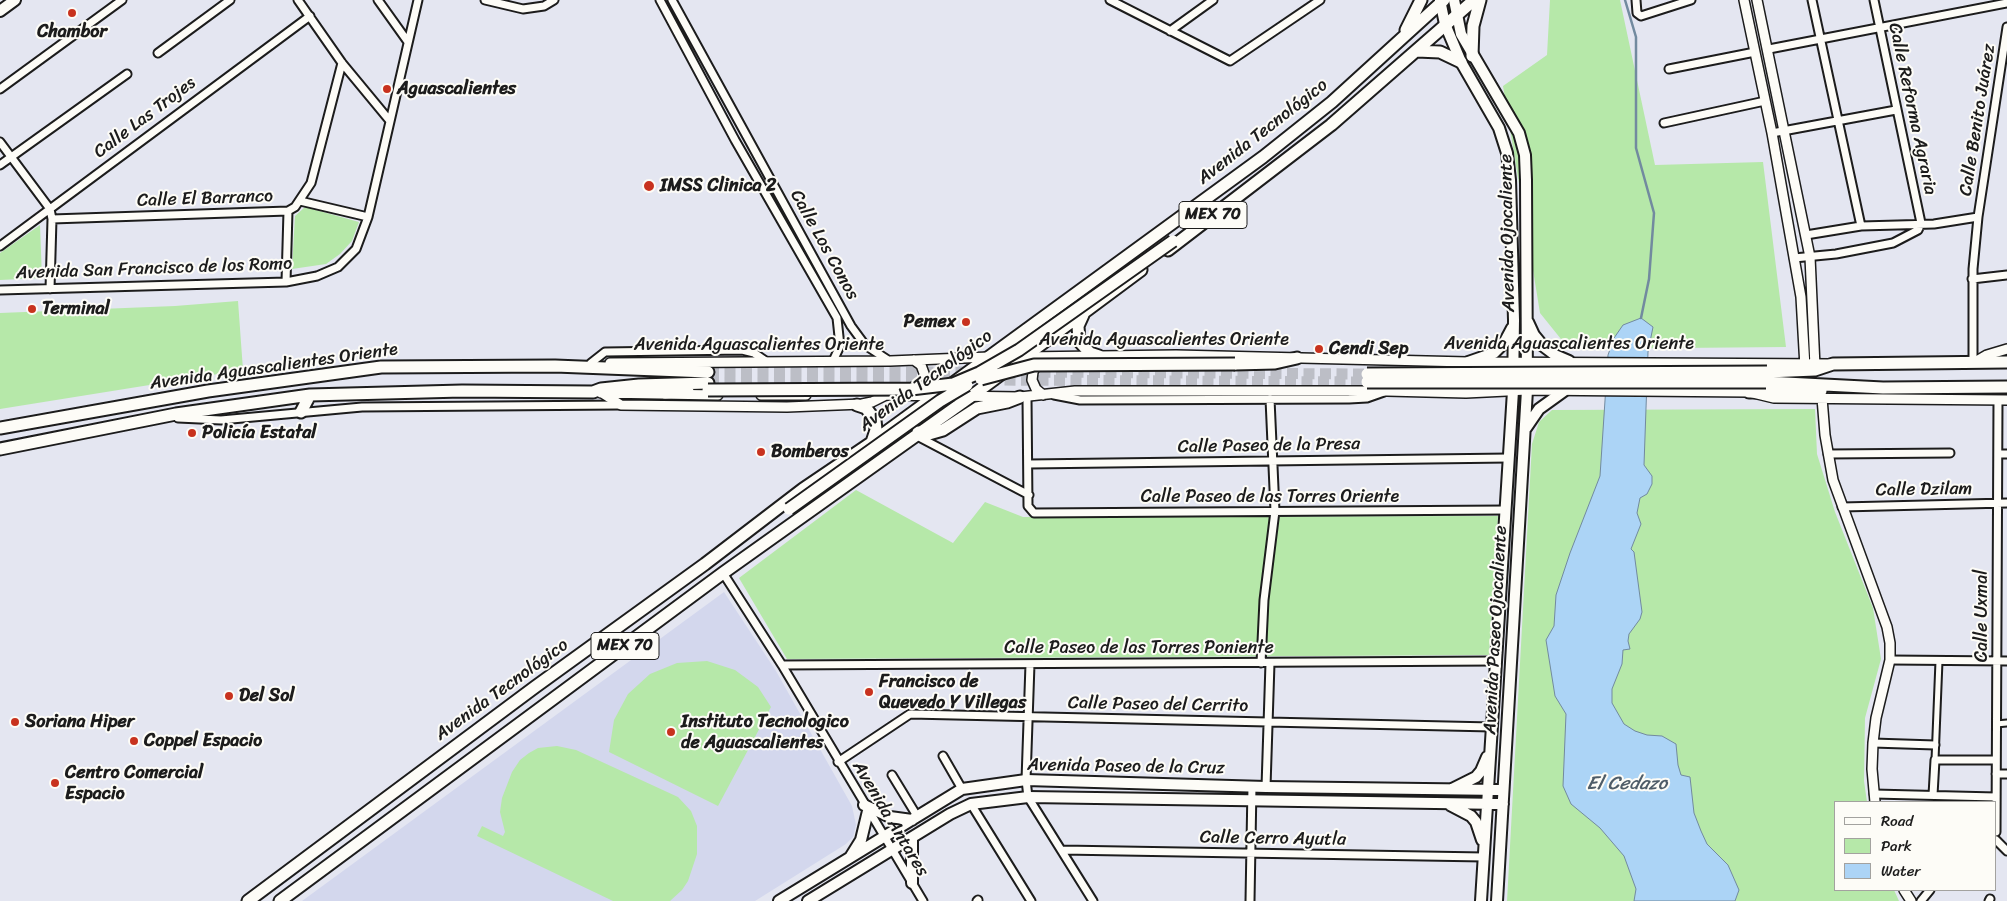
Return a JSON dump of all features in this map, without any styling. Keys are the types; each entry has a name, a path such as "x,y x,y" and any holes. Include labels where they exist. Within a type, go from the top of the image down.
{"main road":[{"path":"0,11 15,0"},
{"path":"1398,42 1414,16 1421,0"},
{"name":"Avenida Ojocaliente","path":"1454,0 1461,34 1472,56 1519,133 1524,155 1527,362"},
{"name":"Avenida Tecnológico","path":"280,901 723,573 1085,313 1331,125 1474,0"},
{"path":"1472,56 1474,26 1480,0"},
{"name":"Avenida Tecnológico","path":"248,901 535,686 729,546 803,489 871,443 1263,157 1332,102 1441,1"},
{"name":"Avenida Ojocaliente","path":"1441,1 1445,24 1461,62 1499,128 1507,153 1514,362"},
{"path":"1417,51 1440,52 1461,62"},
{"path":"665,393 708,382 911,389 953,384 979,373 1019,350 1173,241 1206,220"},
{"path":"1085,313 1078,326 1079,341 1085,350 1099,356"},
{"path":"1526,315 1530,329 1543,346 1555,355 1573,361"},
{"path":"1468,362 1488,356 1499,348 1510,332 1514,320"},
{"path":"729,546 740,544 950,395 990,376 1034,365 1275,363 1297,358"},
{"name":"Avenida Paseo Ojocaliente","path":"1481,901 1514,362"},
{"name":"Avenida Paseo Ojocaliente","path":"1498,901 1527,390 1527,362"},
{"name":"Avenida Aguascalientes Oriente","path":"1766,377 1810,366 1833,364 2007,362"},
{"name":"Avenida Aguascalientes Oriente","path":"0,428 208,391 381,367 555,366 708,382"},
{"name":"Avenida Aguascalientes Oriente","path":"1367,378 1766,377 1883,388 2007,387"},
{"name":"Avenida Aguascalientes Oriente","path":"0,449 160,417 310,395 462,390 598,393 601,388 708,382"},
{"path":"1749,392 1849,391 1883,388"},
{"path":"1524,438 1527,425 1534,414 1564,391"},
{"path":"301,412 310,395"},
{"path":"916,434 929,434 943,430 977,408 1024,397"},
{"path":"857,404 866,408 875,420 876,435 871,443"},
{"path":"1448,790 1476,777 1481,772 1491,749"},
{"name":"Avenida Paseo de la Cruz","path":"779,901 962,789 1026,780 1266,787 1504,790"},
{"name":"Avenida Paseo de la Cruz","path":"808,901 971,804 1028,797 1503,804"},
{"path":"1447,803 1471,816 1476,822 1484,854"},
{"path":"850,859 861,840 866,808 890,817 914,818"},
{"path":"912,838 912,883"}],"street":[{"path":"0,89 122,0"},
{"path":"158,53 230,0"},
{"path":"298,0 342,63 390,121"},
{"path":"378,0 408,42"},
{"name":"Avenida San Francisco de los Romo","path":"0,290 286,282 317,276 338,267 356,249 368,217 418,0"},
{"path":"485,0 523,9 544,6 554,0"},
{"name":"Calle Los Conos","path":"660,0 735,140 837,318 840,346 833,361"},
{"name":"Calle Los Conos","path":"672,0 851,326 866,345 890,362"},
{"path":"1110,0 1230,61 1320,0"},
{"path":"1170,31 1213,0"},
{"path":"1636,0 1638,15 1691,0"},
{"path":"1744,0 1772,133 1802,297 1810,366"},
{"path":"1757,0 1769,50 1810,257 1810,366"},
{"path":"1812,0 1861,226"},
{"name":"Calle Reforma Agraria","path":"1874,0 1921,223"},
{"path":"1769,50 1880,26 2007,3"},
{"name":"Calle Las Trojes","path":"0,246 310,16"},
{"name":"Calle Benito Juárez","path":"1974,362 1972,279 1978,217 2006,48 2007,27"},
{"path":"1669,69 1755,52"},
{"name":"Calle El Barranco","path":"52,219 288,211 300,201 311,183 342,63"},
{"path":"0,165 127,74"},
{"path":"1664,123 1765,102"},
{"path":"1772,133 1896,110"},
{"path":"735,140 745,134"},
{"path":"0,142 50,209 52,219 50,289"},
{"path":"300,201 368,217"},
{"path":"286,282 288,211"},
{"path":"1806,235 1861,226 1951,222 1978,217"},
{"path":"1794,258 1893,243 1918,230 1921,223"},
{"path":"1972,279 2007,275"},
{"name":"Avenida Aguascalientes Oriente","path":"1974,362 1987,354 2007,349"},
{"name":"Avenida Aguascalientes Oriente","path":"555,366 591,363 890,362 1023,356 1297,358 1468,362 1655,361 1810,366"},
{"path":"1046,395 1034,385 1032,376 1036,364 1047,357"},
{"path":"912,395 922,388 925,376 921,365 914,360"},
{"path":"1573,361 1567,365 1562,376 1566,386 1576,391"},
{"path":"1466,393 1480,388 1490,380 1491,370 1486,362"},
{"name":"Avenida Aguascalientes Oriente","path":"598,393 665,393 679,396 886,394 1024,397 1085,391 1387,391 1466,393 1527,390 1749,392 1774,398 2003,400"},
{"name":"Avenida Aguascalientes Oriente","path":"1046,395 1080,400 1358,399 1387,391"},
{"path":"598,393 621,405"},
{"name":"Avenida Aguascalientes Oriente","path":"160,417 221,420 369,407 621,405 818,407 872,402 886,394"},
{"path":"916,434 1029,495 1029,464 1024,397"},
{"path":"1822,398 1828,454 1842,507 1888,627 1890,660 1876,718 1873,743 1875,798 1933,795 1996,797"},
{"path":"1261,663 1264,600 1275,511 1270,399"},
{"name":"Calle Uxmal","path":"1996,801 1998,454 2003,400"},
{"path":"1828,454 1950,454"},
{"path":"1998,454 2007,454"},
{"name":"Calle Paseo de la Presa","path":"1029,464 1509,458"},
{"name":"Calle Paseo de las Torres Oriente","path":"1029,495 1028,506 1034,513 1506,510"},
{"name":"Calle Dzilam","path":"1842,507 2007,503"},
{"name":"Avenida Antares","path":"723,573 782,664 838,762 923,901"},
{"path":"1890,660 2007,661"},
{"name":"Calle Paseo de las Torres Poniente","path":"782,664 1496,661"},
{"path":"1933,795 1939,661"},
{"path":"1266,787 1270,662"},
{"path":"1030,664 1026,780 1028,797 1093,901"},
{"name":"Calle Paseo del Cerrito","path":"838,762 910,714 1492,727"},
{"path":"1996,724 2007,723"},
{"path":"1873,743 1935,745"},
{"path":"943,756 962,789"},
{"path":"1934,760 1996,760"},
{"path":"1996,774 2007,774"},
{"path":"892,775 914,818"},
{"path":"1250,901 1252,786"},
{"path":"971,804 1031,901"},
{"path":"1997,841 2007,851"},
{"name":"Calle Cerro Ayutla","path":"1062,850 1251,854 1484,854"},
{"path":"1921,901 1929,891"}],"shaded area":[{"name":"Instituto Tecnologico de Aguascalientes","path":"724,592 776,671 852,806 856,825 853,837 846,844 755,901 302,901"}],"green space":[{"path":"1550,0 1620,0 1655,165 1763,162 1786,347 1569,349 1540,313 1503,86 1547,55"},
{"path":"305,207 359,222 352,241 340,254 326,264 292,269 295,216"},
{"path":"40,225 42,278 0,280 0,253"},
{"path":"238,301 243,370 0,409 0,313 175,306"},
{"path":"1815,409 1817,454 1835,512 1873,608 1881,659 1865,718 1864,781 1867,801 1834,801 1834,891 1894,891 1899,901 1507,901 1532,444 1539,422 1552,410"},
{"path":"856,490 953,543 985,502 1023,517 1498,516 1489,655 787,659 739,578"},
{"path":"707,661 735,670 758,687 771,707 718,806 609,752 614,720 628,694 650,674 677,663"},
{"path":"557,746 576,750 678,797 691,811 697,826 697,854 688,881 682,890 670,901 613,901 477,836 482,826 503,836 505,832 500,812 502,798 512,772 520,760 529,753 538,748"}],"water":[{"name":"El Cedazo","path":"1641,318 1653,327 1648,352 1644,465 1652,476 1652,484 1647,494 1640,498 1637,513 1641,524 1631,549 1634,552 1642,612 1640,619 1629,634 1630,649 1623,650 1622,664 1612,689 1612,703 1624,724 1635,731 1647,735 1662,736 1676,744 1681,775 1690,777 1694,813 1701,831 1707,844 1728,865 1739,890 1735,901 1634,901 1636,889 1624,856 1600,828 1571,804 1563,786 1566,714 1555,696 1546,640 1554,626 1556,595 1600,476 1608,355 1614,338 1623,325"}],"waterway":[{"path":"1625,0 1636,37 1636,148 1654,213 1649,279 1641,318"}],"tunnel":[{"path":"708,372 975,372"},
{"path":"1023,372 1367,374"},
{"path":"988,380 1367,382"},
{"path":"708,383 934,381"}],"place":[{"name":"Chambor","path":"72,13"},
{"name":"Aguascalientes","path":"387,89"},
{"name":"IMSS Clinica 2","path":"649,186"},
{"name":"Terminal","path":"32,309"},
{"name":"Pemex","path":"966,322"},
{"name":"Cendi Sep","path":"1319,349"},
{"name":"Policía Estatal","path":"192,433"},
{"name":"Bomberos","path":"761,452"},
{"name":"Francisco de Quevedo Y Villegas","path":"869,692"},
{"name":"Del Sol","path":"229,696"},
{"name":"Soriana Hiper","path":"15,722"},
{"name":"Instituto Tecnologico de Aguascalientes","path":"671,732"},
{"name":"Coppel Espacio","path":"134,741"},
{"name":"Centro Comercial Espacio","path":"55,783"}]}
